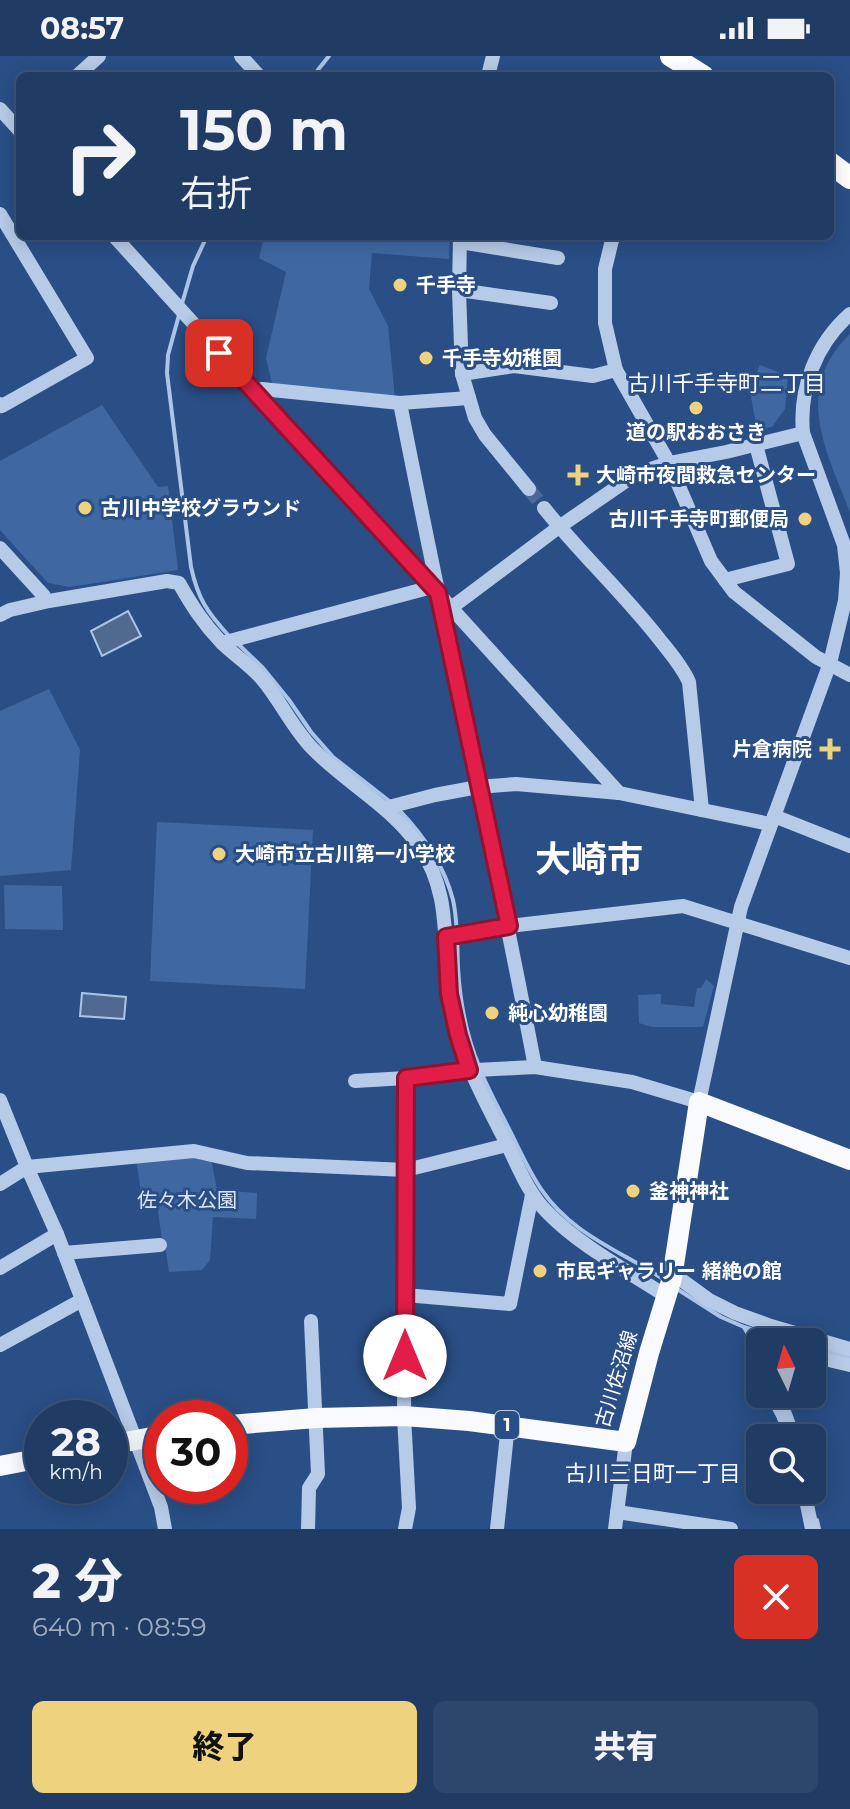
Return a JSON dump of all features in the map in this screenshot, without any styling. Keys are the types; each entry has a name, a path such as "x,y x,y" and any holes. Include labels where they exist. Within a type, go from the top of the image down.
{"highway":[{"path":"671,56 697,72"}],"main road":[{"path":"699,1102 850,1160"},
{"name":"古川佐沼線","path":"248,1424 404,1416 508,1425 626,1442 669,1284 699,1102"},
{"path":"128,1442 144,1438"},
{"path":"0,1466 24,1461"}],"street":[{"path":"81,72 99,56"},
{"path":"241,56 255,72"},
{"path":"0,214 87,358 2,406 0,404"},
{"path":"118,240 619,793"},
{"path":"460,240 462,374 475,418 529,489"},
{"path":"465,240 558,258"},
{"path":"612,240 605,269 605,323 616,370 669,463 711,561 734,592 816,657 850,675"},
{"path":"459,290 551,303"},
{"path":"355,1081 535,1067 632,1082 699,1102 736,924 830,663 845,601 847,573 844,545 803,433 802,419 814,360 823,343 850,314"},
{"path":"462,374 514,366 593,376 616,370"},
{"path":"254,391 262,389 400,403 469,398"},
{"path":"400,403 435,590 509,926 535,1067"},
{"path":"451,608 636,474 669,463 803,433"},
{"path":"725,580 788,564 756,445"},
{"path":"544,508 646,622 684,671 689,682 702,810"},
{"path":"0,548 44,596"},
{"path":"0,615 49,601 167,581 179,583 196,613 231,640 310,746 346,778 391,806 435,873 454,936 449,994 458,1035 477,1070 507,1145 532,1195 548,1214 584,1243 709,1300 769,1332 850,1349"},
{"path":"231,640 435,590"},
{"path":"391,806 478,787 516,784 619,793 772,820 850,846"},
{"path":"454,936 509,926 683,906 850,958"},
{"path":"405,1529 409,1508 404,1416 406,1078"},
{"path":"0,1102 57,1234 161,1507 165,1529"},
{"path":"0,1184 27,1167 194,1151 247,1163 406,1170 507,1145"},
{"path":"405,1295 510,1304 532,1195"},
{"path":"0,1268 57,1234"},
{"path":"64,1253 160,1245"},
{"path":"0,1345 82,1300"},
{"path":"308,1529 309,1488 318,1474 311,1321"},
{"path":"826,1359 850,1365"},
{"path":"497,1529 508,1425"},
{"path":"615,1529 626,1442"},
{"path":"807,1504 812,1529"},
{"path":"617,1512 731,1529"}],"green space":[{"path":"263,240 450,240 449,259 372,253 369,289 388,326 395,399 272,383 266,358 286,272 259,258"},
{"path":"850,334 850,512 824,442 818,398 822,376 833,355"},
{"path":"760,365 788,376 785,409 772,427 757,430 748,381"},
{"name":"古川中学校グラウンド","path":"102,405 158,487 168,486 178,570 70,587 48,583 0,530 0,461"},
{"path":"49,689 80,750 71,870 0,876 0,711"},
{"path":"157,822 313,830 305,989 150,981"},
{"path":"4,885 62,886 63,930 5,929"},
{"path":"706,979 714,986 703,1027 652,1027 639,1023 638,995 661,994 661,1004 694,1007 697,988 701,988"},
{"name":"佐々木公園","path":"194,1154 211,1159 217,1190 257,1193 256,1219 213,1217 210,1260 202,1270 169,1272 155,1192 141,1193 136,1159"}],"shaded area":[{"path":"128,611 141,636 102,656 91,631"},
{"path":"82,993 126,997 124,1019 80,1016"}],"waterway":[{"path":"316,72 329,56"},
{"path":"181,307 193,266 205,240"},
{"path":"179,315 168,355 167,373 191,567 204,604 229,636"},
{"path":"236,642 263,668 333,757 393,804"},
{"path":"399,810 432,852 449,887 456,917 462,1006 479,1066"},
{"path":"482,1074 545,1195 589,1235 663,1279"},
{"path":"677,1289 721,1317 747,1328"},
{"path":"744,1327 746,1331"},
{"path":"826,1350 850,1356"},
{"path":"788,1408 794,1424"},
{"path":"817,1520 819,1529"}],"tunnel":[{"path":"529,489 544,508"}],"place":[{"name":"千手寺","path":"400,285"},
{"name":"千手寺幼稚園","path":"426,358"},
{"name":"道の駅おおさき","path":"696,408"},
{"name":"大崎市夜間救急センター","path":"578,475"},
{"name":"古川中学校グラウンド","path":"85,508"},
{"name":"古川千手寺町郵便局","path":"805,519"},
{"name":"片倉病院","path":"830,749"},
{"name":"大崎市立古川第一小学校","path":"219,854"},
{"name":"純心幼稚園","path":"492,1013"},
{"name":"釜神神社","path":"633,1191"},
{"name":"市民ギャラリー 緒絶の館","path":"540,1271"}],"district":[{"name":"古川千手寺町二丁目","path":"727,383"},
{"name":"大崎市","path":"589,859"},
{"name":"古川三日町一丁目","path":"653,1473"}],"route":[{"path":"219,353 438,593 509,926 446,937 449,994 469,1070 406,1078 405,1356"}]}
